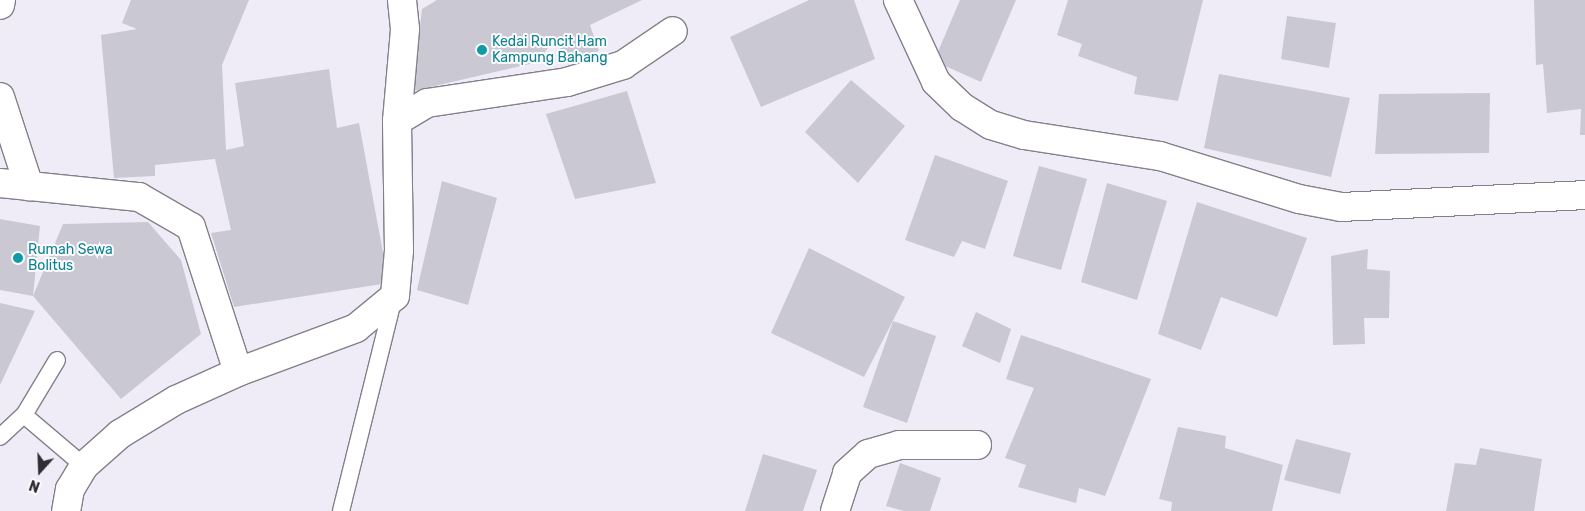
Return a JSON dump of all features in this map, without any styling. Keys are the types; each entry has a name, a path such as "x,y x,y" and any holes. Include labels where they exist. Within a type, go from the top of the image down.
{"street":[{"path":"0,5 1,0"},
{"path":"66,511 70,489 84,466 120,434 176,400 238,372 356,328 395,296 399,250 397,121 405,29 402,0"},
{"path":"898,0 936,82 962,107 991,125 1024,135 1160,156 1300,199 1341,207 1585,195"},
{"path":"397,121 427,103 566,82 623,65 673,31"},
{"path":"0,97 28,186"},
{"path":"0,183 139,197 191,227 238,372"},
{"path":"834,511 847,473 868,454 898,445 976,445"}],"lane":[{"path":"341,511 395,296"},
{"path":"0,437 24,416 57,360"},
{"path":"24,416 84,466"}],"building":[{"path":"131,0 249,0 222,65 226,150 244,146 235,83 329,69 337,128 359,123 386,269 382,284 234,307 211,233 231,230 215,159 155,165 155,176 114,178 101,35 137,29 122,23"},
{"name":"Kedai Runcit Ham Kampung Bahang","path":"437,0 642,0 590,25 599,51 566,61 555,38 538,62 413,91 422,9"},
{"path":"809,0 854,0 875,59 761,107 730,37"},
{"path":"960,0 1016,0 981,82 934,61"},
{"path":"1068,0 1203,0 1178,101 1134,94 1137,77 1078,56 1082,44 1057,35"},
{"path":"1534,0 1585,0 1585,135 1580,135 1581,109 1547,113 1543,64 1536,65"},
{"path":"1287,16 1336,23 1329,68 1281,59"},
{"path":"1219,74 1350,98 1331,177 1204,148"},
{"path":"851,80 905,126 858,183 805,132"},
{"path":"627,91 656,183 575,199 546,114"},
{"path":"1490,93 1489,153 1375,154 1379,94"},
{"path":"935,155 1008,181 985,249 962,241 954,257 905,240"},
{"path":"1039,166 1087,179 1061,270 1013,256"},
{"path":"442,181 497,198 468,305 417,290"},
{"path":"1107,183 1167,201 1137,300 1081,282"},
{"path":"1197,202 1307,238 1277,317 1221,297 1201,350 1158,334"},
{"name":"Rumah Sewa Bolitus","path":"0,219 40,226 33,296 0,290"},
{"path":"148,222 181,260 201,334 121,399 33,296 63,224"},
{"path":"809,248 905,297 864,377 771,333"},
{"path":"1368,249 1367,269 1390,271 1389,318 1364,318 1365,344 1333,345 1331,256"},
{"path":"0,303 35,311 0,385"},
{"path":"976,312 1011,329 1000,363 962,346"},
{"path":"893,321 936,336 907,423 863,407"},
{"path":"1021,335 1151,379 1105,496 1079,488 1076,503 1018,487 1026,465 1005,458 1034,388 1006,379"},
{"path":"1178,427 1226,436 1225,448 1283,465 1272,511 1171,511 1172,502 1159,499"},
{"path":"1296,439 1351,453 1340,494 1284,480"},
{"path":"1480,448 1542,459 1534,511 1446,511 1455,463 1476,465"},
{"path":"763,454 817,470 803,511 745,511"},
{"path":"900,463 941,478 930,511 904,511 886,506"}],"place":[{"name":"Kedai Runcit Ham Kampung Bahang","path":"482,50"},
{"name":"Rumah Sewa Bolitus","path":"18,258"}]}
